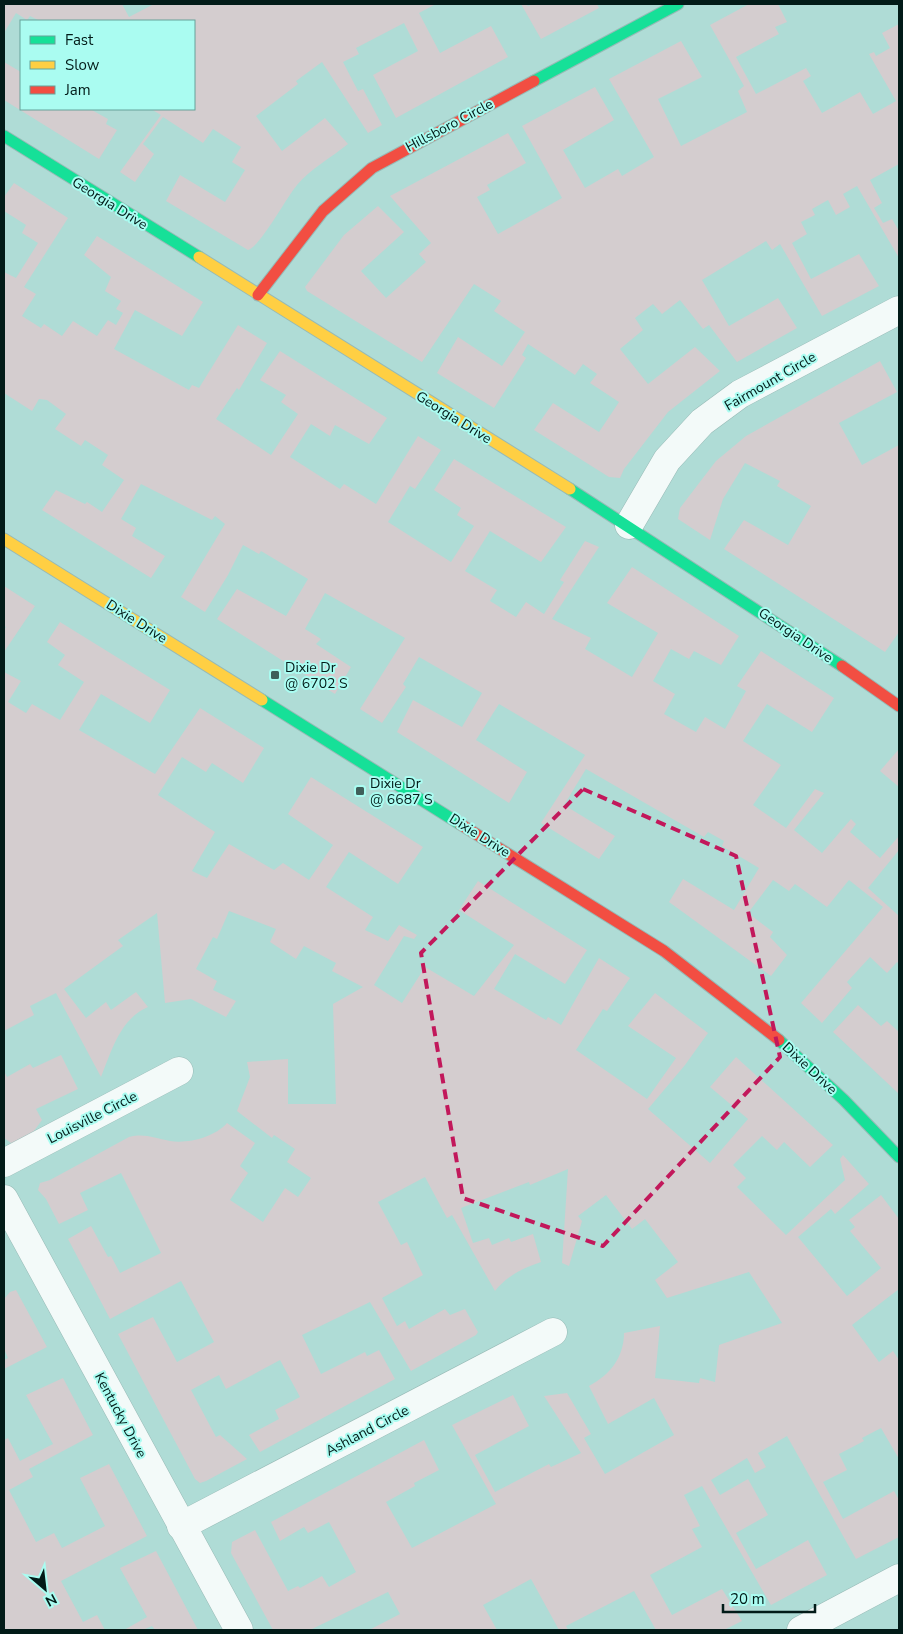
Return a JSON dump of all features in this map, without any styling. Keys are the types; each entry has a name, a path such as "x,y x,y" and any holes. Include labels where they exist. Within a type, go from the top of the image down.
{"street":[{"name":"Hillsboro Circle","path":"258,295 312,222 348,185 372,168 678,4"},
{"name":"Georgia Drive","path":"4,136 629,525 818,648 899,706"},
{"name":"Fairmount Circle","path":"629,525 667,460 702,422 740,394 899,310"},
{"name":"Dixie Drive","path":"4,538 664,951 726,996 800,1057 868,1123 899,1157"},
{"name":"Louisville Circle","path":"4,1163 179,1071"},
{"name":"Kentucky Drive","path":"4,1199 239,1630"},
{"name":"Ashland Circle","path":"181,1526 552,1332"},
{"path":"801,1630 899,1578"}],"highlighted area":[{"path":"583,789 736,856 780,1057 603,1246 463,1198 421,953"}],"shaded area":[{"path":"4,4 122,4 129,17 154,4 436,4 419,13 440,53 491,26 508,57 396,118 373,75 418,51 404,23 356,48 359,54 343,62 358,91 363,89 382,125 368,133 322,62 296,81 298,84 256,116 282,151 325,118 348,144 302,179 259,240 248,250 166,201 180,175 225,202 245,170 232,162 241,147 213,129 203,143 163,117 143,144 154,154 135,182 120,172 161,115 153,110 195,110 195,20 38,20 30,16 27,20 16,13 4,33"},
{"path":"521,4 528,6 533,4 597,4 599,8 541,39"},
{"path":"749,4 778,4 787,22 775,27 779,34 736,57 756,94 806,68 811,76 803,81 822,113 860,92 873,114 896,101 869,54 874,52 876,56 890,48 882,33 899,24 899,164 870,180 882,203 874,208 883,223 892,219 899,231 899,258 857,186 843,194 850,207 836,215 828,200 812,209 815,215 801,222 807,234 792,243 811,279 859,254 879,286 822,316 780,244 772,250 766,241 702,280 729,326 778,298 797,328 737,362 709,325 703,329 680,300 662,314 653,304 635,318 643,330 620,349 648,384 695,347 720,371 668,412 624,469 620,478 609,477 534,430 553,403 599,432 619,402 590,383 597,374 583,364 575,375 528,344 522,355 526,358 494,408 437,373 458,337 502,366 525,332 494,311 501,301 474,284 422,362 307,291 305,287 344,235 378,206 404,232 361,271 386,298 426,262 419,254 431,243 390,196 508,133 526,163 487,185 490,190 477,197 498,234 562,198 522,126 595,87 614,120 563,150 585,188 618,169 622,176 654,157 609,79 681,41 702,77 658,99 681,146 747,112 738,91 744,86 710,25"},
{"path":"4,62 20,71 20,110 4,100"},
{"path":"20,110 92,110 108,119 106,124 117,130 99,159"},
{"path":"14,183 68,218 24,287 36,294 22,316 41,328 44,324 62,336 73,321 97,336 108,320 116,325 123,313 116,309 121,301 105,291 111,277 84,255 97,236 203,302 182,336 135,310 114,349 189,390 192,385 199,388 238,325 267,343 239,390 237,388 216,419 271,455 298,414 281,402 286,395 260,380 280,351 387,418 369,444 335,425 330,436 311,424 290,457 340,489 344,484 376,504 418,436 441,450 415,489 410,486 388,522 451,562 474,526 457,515 461,508 434,490 454,459 566,527 541,562 490,531 465,571 497,590 490,601 516,617 526,602 544,614 564,582 560,580 585,541 599,547 552,619 591,638 585,649 632,677 658,633 607,603 632,567 739,636 721,665 694,651 689,659 671,649 653,681 675,694 664,714 696,732 705,717 725,729 746,691 737,686 761,651 834,698 812,732 767,704 743,741 781,765 753,805 786,828 815,789 824,793 794,830 822,853 851,819 856,824 850,832 880,858 899,836 899,850 868,888 899,916 899,964 897,962 887,973 870,957 847,982 852,988 822,1023 801,1003 883,907 849,880 827,907 795,884 789,891 773,880 748,913 773,932 770,937 787,955 771,976 669,902 683,879 734,910 759,868 722,846 724,841 708,832 704,837 586,769 564,805 615,836 599,859 541,823 585,755 499,704 476,740 527,772 509,803 397,732 413,700 462,727 482,693 419,657 403,684 406,687 382,723 360,709 405,638 325,593 305,629 321,639 316,644 351,667 335,694 217,619 237,589 286,616 308,579 261,551 259,554 243,545 228,575 205,612 181,597 225,524 215,516 212,520 141,484 121,519 136,528 132,536 165,556 151,578 42,510 56,490 85,504 87,502 102,512 124,480 102,465 108,455 85,440 81,446 55,429 66,414 47,400 39,399 32,411 4,393 4,272 16,278 38,243 22,233 26,225 4,211 4,197"},
{"path":"880,361 897,392 839,423 862,465 899,445 899,632 885,652 724,549 744,520 788,545 811,506 777,486 780,481 745,463 723,499 710,540 678,519 680,508 716,461 746,436"},
{"path":"4,586 35,606 4,652 4,630 6,627 4,626"},
{"path":"60,622 170,690 150,723 101,694 79,730 155,774 200,708 264,748 243,783 212,763 206,772 182,757 158,795 215,832 192,871 207,878 229,844 274,870 283,863 309,880 333,845 288,814 311,777 423,847 398,884 349,852 326,887 373,917 365,930 388,941 399,925 417,935 414,939 404,936 374,985 402,1003 425,967 474,996 514,945 459,910 478,881 587,950 565,984 515,954 494,989 546,1020 548,1017 561,1025 599,958 630,978 607,1011 603,1009 576,1050 647,1099 676,1058 628,1026 655,993 708,1033 685,1065 648,1109 710,1163 748,1119 710,1087 736,1057 833,1145 810,1167 784,1142 777,1150 762,1136 733,1165 746,1178 737,1187 786,1235 845,1180 840,1159 843,1155 869,1184 835,1214 831,1209 798,1237 847,1296 881,1268 850,1231 855,1227 849,1220 881,1195 899,1219 899,1289 852,1325 879,1362 893,1351 899,1360 899,1459 881,1428 862,1438 864,1441 839,1454 847,1470 823,1482 843,1519 894,1491 899,1500 899,1537 856,1559 787,1436 758,1453 766,1467 755,1473 747,1458 711,1480 720,1495 748,1479 768,1515 736,1533 756,1569 808,1540 827,1575 771,1605 702,1486 684,1495 700,1526 692,1529 702,1547 650,1575 672,1615 722,1589 742,1621 724,1630 656,1630 634,1591 566,1626 568,1630 559,1630 531,1579 483,1605 497,1630 369,1630 400,1614 388,1592 310,1630 273,1630 231,1553 232,1542 255,1530 288,1591 298,1586 300,1588 322,1576 329,1587 356,1572 329,1522 308,1533 304,1527 280,1541 271,1522 424,1440 439,1470 414,1483 415,1486 386,1502 412,1548 496,1504 452,1425 513,1395 529,1426 475,1455 495,1492 549,1464 551,1467 581,1453 544,1396 567,1393 591,1434 584,1438 605,1474 674,1435 654,1398 608,1424 589,1386 597,1382 614,1364 621,1350 624,1333 660,1326 655,1378 699,1383 700,1378 715,1382 719,1345 782,1323 749,1272 667,1298 655,1280 678,1262 645,1219 632,1229 606,1195 578,1216 582,1221 569,1266 562,1263 568,1169 530,1185 529,1182 461,1208 473,1243 489,1238 492,1245 509,1238 511,1242 533,1234 541,1262 516,1273 495,1291 452,1215 447,1218 425,1177 378,1202 401,1245 407,1242 423,1275 382,1298 397,1326 405,1321 409,1329 445,1309 450,1315 465,1309 478,1332 476,1335 411,1371 370,1302 302,1335 321,1374 365,1352 367,1356 379,1350 395,1379 260,1452 249,1435 279,1419 275,1410 300,1397 280,1360 226,1389 219,1375 191,1390 216,1437 220,1435 247,1459 206,1481 200,1483 195,1479 118,1334 153,1317 177,1362 214,1342 181,1281 110,1319 68,1239 91,1226 108,1257 111,1256 120,1273 161,1253 121,1173 80,1193 88,1210 59,1224 46,1199 38,1190 40,1183 50,1180 129,1137 145,1136 177,1142 193,1140 216,1132 227,1123 255,1143 240,1166 248,1173 230,1200 263,1222 285,1188 298,1197 311,1178 287,1162 295,1149 274,1135 272,1138 237,1111 250,1077 247,1062 288,1059 288,1104 336,1104 333,1004 363,987 332,971 336,963 304,946 296,959 270,942 276,929 229,911 217,939 213,937 196,969 217,981 213,990 236,1001 226,1017 191,999 165,1003 157,913 118,940 123,946 64,989 86,1018 106,1002 111,1010 136,992 148,1007 138,1012 124,1027 113,1046 101,1077 56,993 30,1006 34,1015 4,1031 4,672 21,681 8,702 26,713 32,704 60,720 84,682 58,665 65,655 47,642"},
{"path":"899,749 899,787 880,771"},
{"path":"858,1005 881,1026 887,1021 899,1032 899,1094 833,1032"},
{"path":"61,1055 78,1089 36,1109 42,1120 31,1135 21,1144 11,1143 4,1138 4,1071 7,1077 30,1064 33,1068"},
{"path":"16,1290 47,1347 4,1369 4,1360 8,1358 4,1349 4,1299 10,1292"},
{"path":"63,1378 93,1435 29,1469 33,1477 9,1490 36,1542 54,1533 62,1548 105,1526 80,1478 109,1464 147,1536 61,1581 83,1622 97,1615 105,1630 4,1630 4,1440 8,1438 20,1461 53,1444 26,1395"},
{"path":"156,1551 198,1630 155,1630 152,1626 143,1630 124,1630 147,1617 120,1568"}],"traffic: fast":[{"path":"534,81 678,4"},
{"path":"4,136 199,257"},
{"path":"570,489 842,666"},
{"path":"262,700 460,824"},
{"path":"779,1040 844,1100 899,1157"}],"traffic: slow":[{"path":"199,257 570,489"},
{"path":"4,539 262,700"}],"traffic: jam":[{"path":"258,295 323,211 372,168 534,81"},
{"path":"842,666 899,706"},
{"path":"460,824 664,951 779,1040"}],"place":[{"name":"Dixie Dr @ 6702 S","path":"275,675"},
{"name":"Dixie Dr @ 6687 S","path":"360,791"}]}
